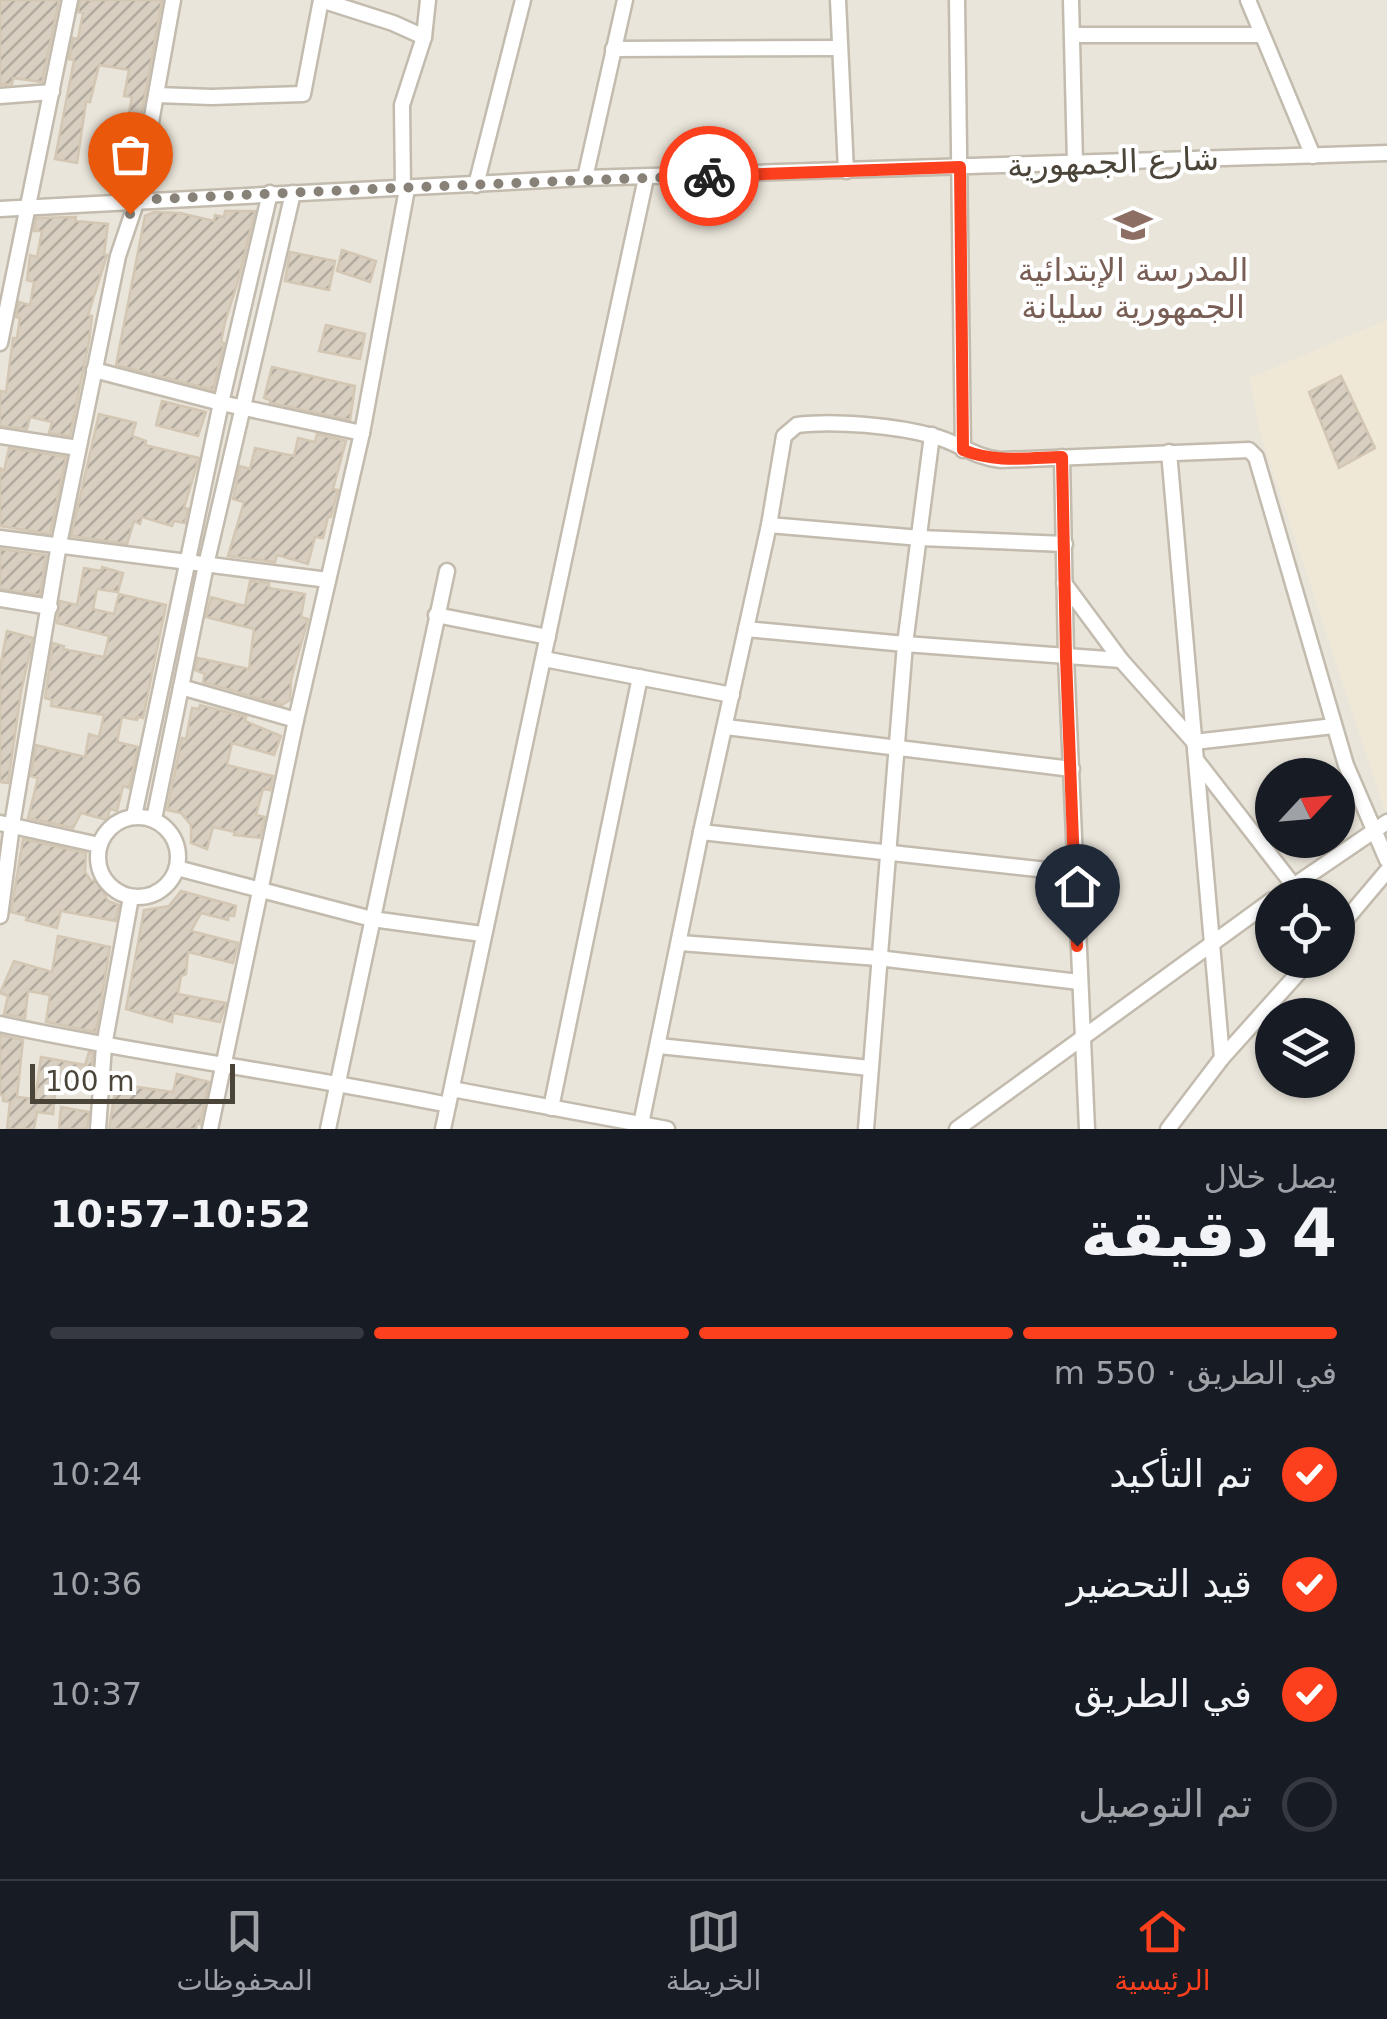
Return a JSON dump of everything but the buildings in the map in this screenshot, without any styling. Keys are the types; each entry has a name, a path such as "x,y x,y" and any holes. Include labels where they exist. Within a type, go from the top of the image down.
{"street":[{"path":"0,343 1,323 70,0"},
{"path":"0,916 6,824 78,448 124,234 136,200 173,0"},
{"path":"156,95 303,94 321,0 394,23 424,38"},
{"path":"210,1129 296,720 362,432 405,189 402,105 424,38 428,0"},
{"path":"476,185 522,0"},
{"path":"585,178 625,0"},
{"path":"838,0 846,172"},
{"path":"957,0 963,450"},
{"path":"1071,0 1075,163"},
{"path":"1248,0 1313,156"},
{"path":"1073,36 1262,35"},
{"path":"613,49 839,48"},
{"path":"0,96 52,92"},
{"name":"شارع الجمهورية","path":"0,208 585,178 1387,153"},
{"path":"443,1129 646,178"},
{"path":"134,816 221,403 270,193"},
{"path":"154,819 206,566 292,193"},
{"path":"94,370 221,403 362,432"},
{"path":"640,1127 769,525 784,436 797,425 932,435 984,458 1001,460 1242,449 1256,457 1356,794 1387,860"},
{"path":"866,1129 905,644 932,435"},
{"path":"0,436 78,448"},
{"path":"1169,452 1222,1058"},
{"path":"1062,457 1066,657 1086,1129"},
{"path":"769,525 920,538 1066,544"},
{"path":"0,538 328,580"},
{"path":"328,1129 447,571"},
{"path":"1064,583 1122,660 1194,742"},
{"path":"0,599 50,606"},
{"path":"436,615 548,637"},
{"path":"746,629 1122,660"},
{"path":"544,660 732,695"},
{"path":"551,1108 640,677"},
{"path":"181,687 296,720"},
{"path":"1194,742 1334,726"},
{"path":"726,727 1072,769"},
{"path":"1196,761 1289,878"},
{"path":"134,816 154,819 174,837 179,852 177,868 170,882 158,892 132,897 112,888 102,876 99,845 118,820 134,816"},
{"path":"1313,878 1387,822"},
{"path":"6,824 99,845"},
{"path":"701,832 1074,874"},
{"path":"177,868 372,919 482,934"},
{"path":"1355,910 1387,871"},
{"path":"98,1129 104,1046 132,897"},
{"path":"958,1129 1255,912"},
{"path":"680,943 878,958 1078,982"},
{"path":"1168,1129 1222,1058 1294,978"},
{"path":"0,1024 104,1046 339,1082 448,1106"},
{"path":"658,1046 870,1068"},
{"path":"452,1089 667,1129"}],"shaded area":[{"path":"0,0 1387,0 1387,1129 0,1129"},
{"path":"1387,320 1385,811 1259,429 1250,378","holes":["1340,376 1375,448 1340,468 1309,392"]}],"way so far":[{"path":"130,214 136,200 585,178 709,176"}],"place":[{"name":"المدرسة الإبتدائية الجمهورية سليانة","path":"1133,225"}],"route":[{"path":"709,176 960,167 963,450 1001,460 1062,457 1077,946"}]}
